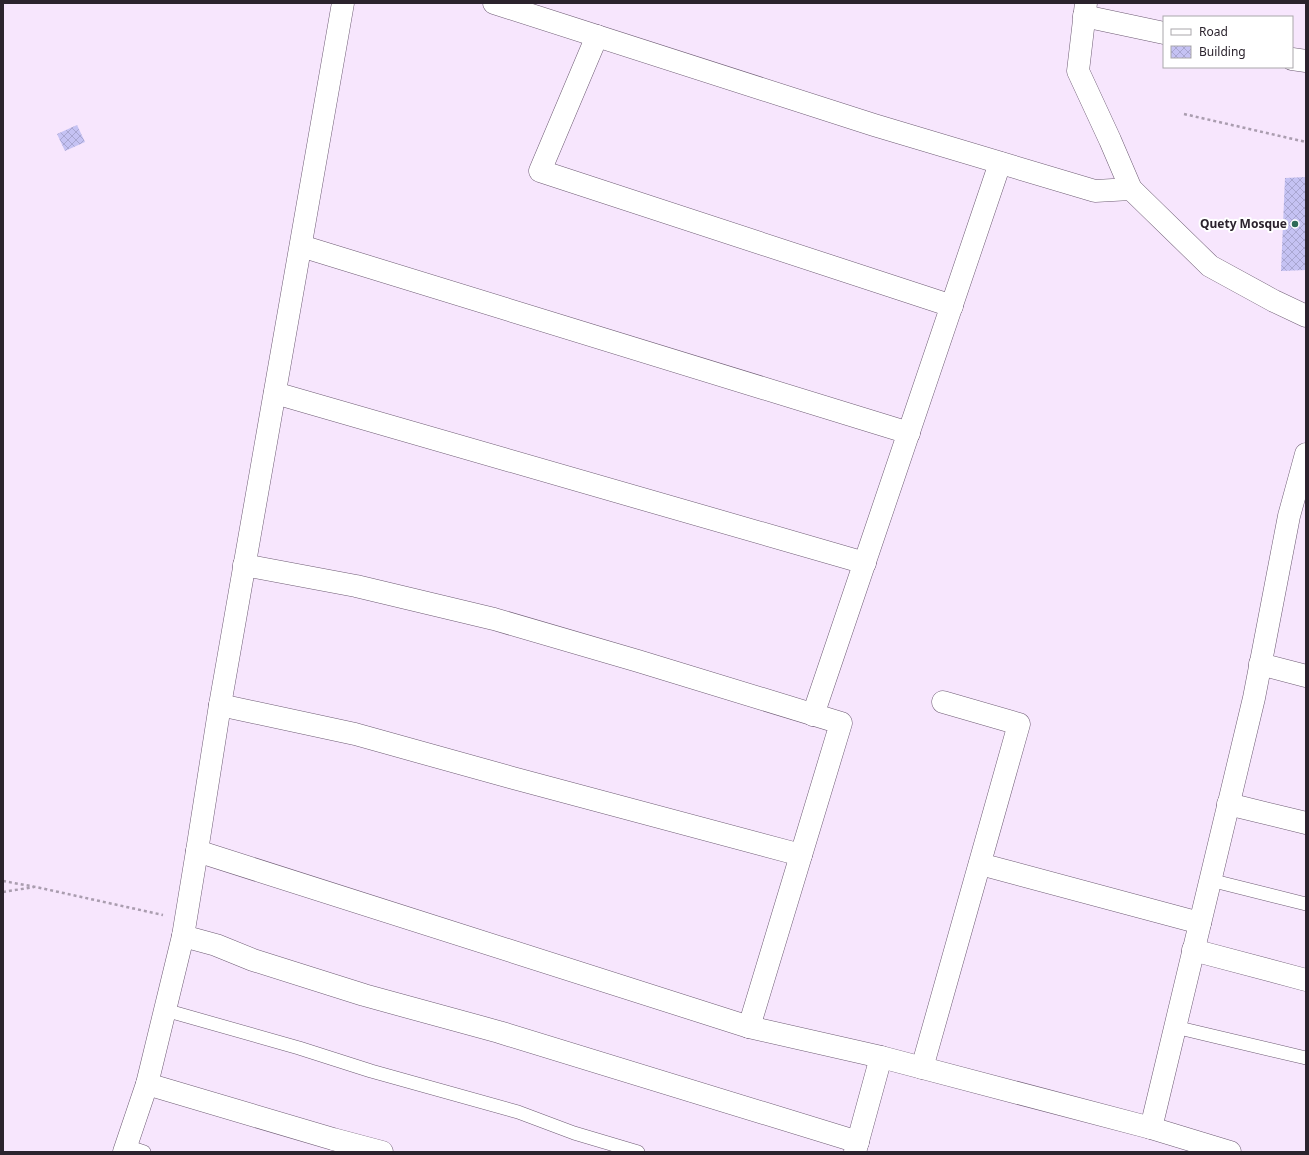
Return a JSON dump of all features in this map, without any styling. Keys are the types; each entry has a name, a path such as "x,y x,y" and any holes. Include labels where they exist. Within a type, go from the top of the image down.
{"street":[{"path":"132,1150 184,928 244,565 344,3"},
{"path":"494,3 874,125 1095,191 1131,189"},
{"path":"1163,33 1085,10 1078,71 1131,189 1210,266 1274,301 1306,316"},
{"path":"597,36 540,171 952,306"},
{"path":"1293,59 1306,62"},
{"path":"814,715 1000,163"},
{"path":"301,246 909,433"},
{"path":"275,393 865,563"},
{"path":"1151,1128 1254,698 1260,664 1297,518 1306,454"},
{"path":"244,565 356,586 494,619 841,723 749,1027"},
{"path":"1260,664 1306,676"},
{"path":"922,1068 1019,724 943,702"},
{"path":"220,705 355,734 801,855"},
{"path":"1228,804 1306,823"},
{"path":"197,851 749,1027 882,1057 1151,1128 1230,1152"},
{"path":"980,864 1200,923"},
{"path":"184,928 216,946 253,960 364,995 499,1032 857,1147 882,1057"},
{"path":"1193,950 1306,980"},
{"path":"147,1084 382,1152"}],"lane":[{"path":"1210,880 1306,904"},
{"path":"165,1010 299,1048 371,1071 518,1112 574,1133 638,1152"},
{"path":"1175,1027 1306,1058"}],"path":[{"path":"1184,114 1306,142"},
{"path":"3,881 36,887 184,928"},
{"path":"3,892 36,887"}],"building":[{"path":"77,125 85,142 65,151 57,134"},
{"name":"Quety Mosque","path":"1306,177 1306,270 1281,271 1285,178"}],"place":[{"name":"Quety Mosque","path":"1295,224"}]}
